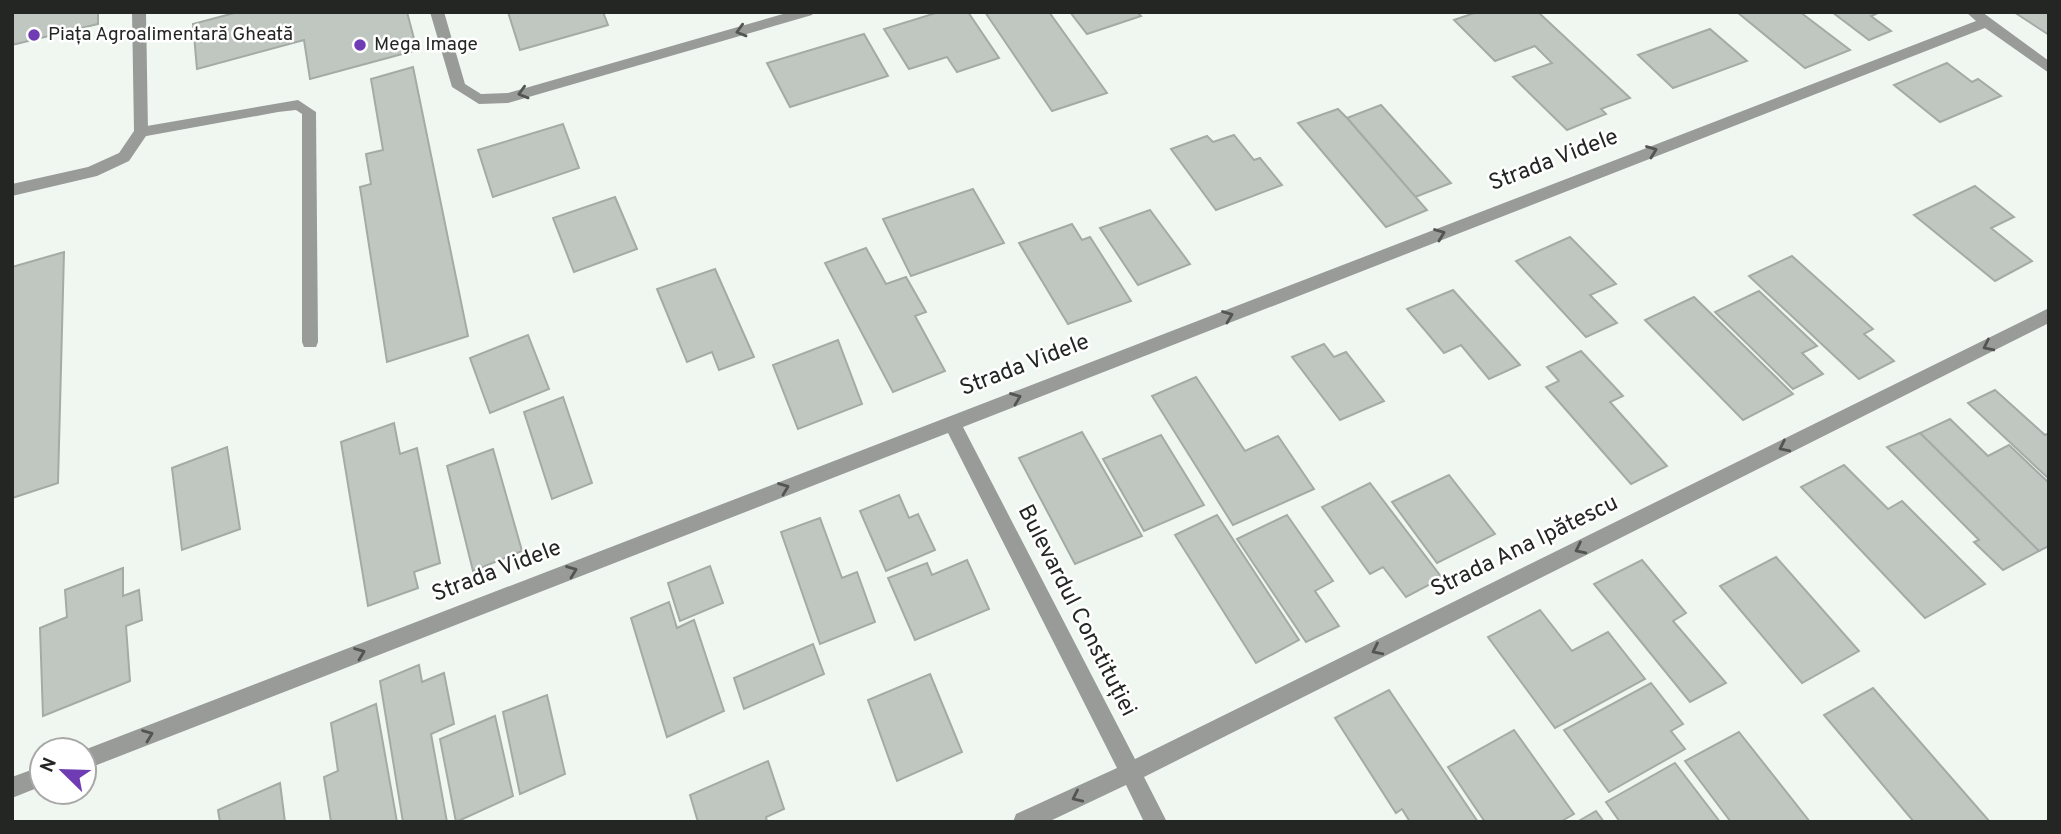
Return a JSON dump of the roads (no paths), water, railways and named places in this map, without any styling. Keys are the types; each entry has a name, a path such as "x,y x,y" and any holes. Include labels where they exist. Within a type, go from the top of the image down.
{"street":[{"path":"12,190 92,172 124,157 141,132 139,12"},
{"path":"437,12 459,87 479,99 508,98 807,12"},
{"path":"1980,17 2049,68"},
{"name":"Strada Videle","path":"98,755 952,423 1980,17"},
{"path":"141,132 278,107 298,106 309,112 310,342"},
{"name":"Strada Ana Ipătescu","path":"1024,822 1131,772 2049,315"},
{"name":"Bulevardul Constituției","path":"952,423 1156,822"}],"place":[{"name":"Piața Agroalimentară Gheată","path":"34,35"},
{"name":"Mega Image","path":"360,45"}]}
